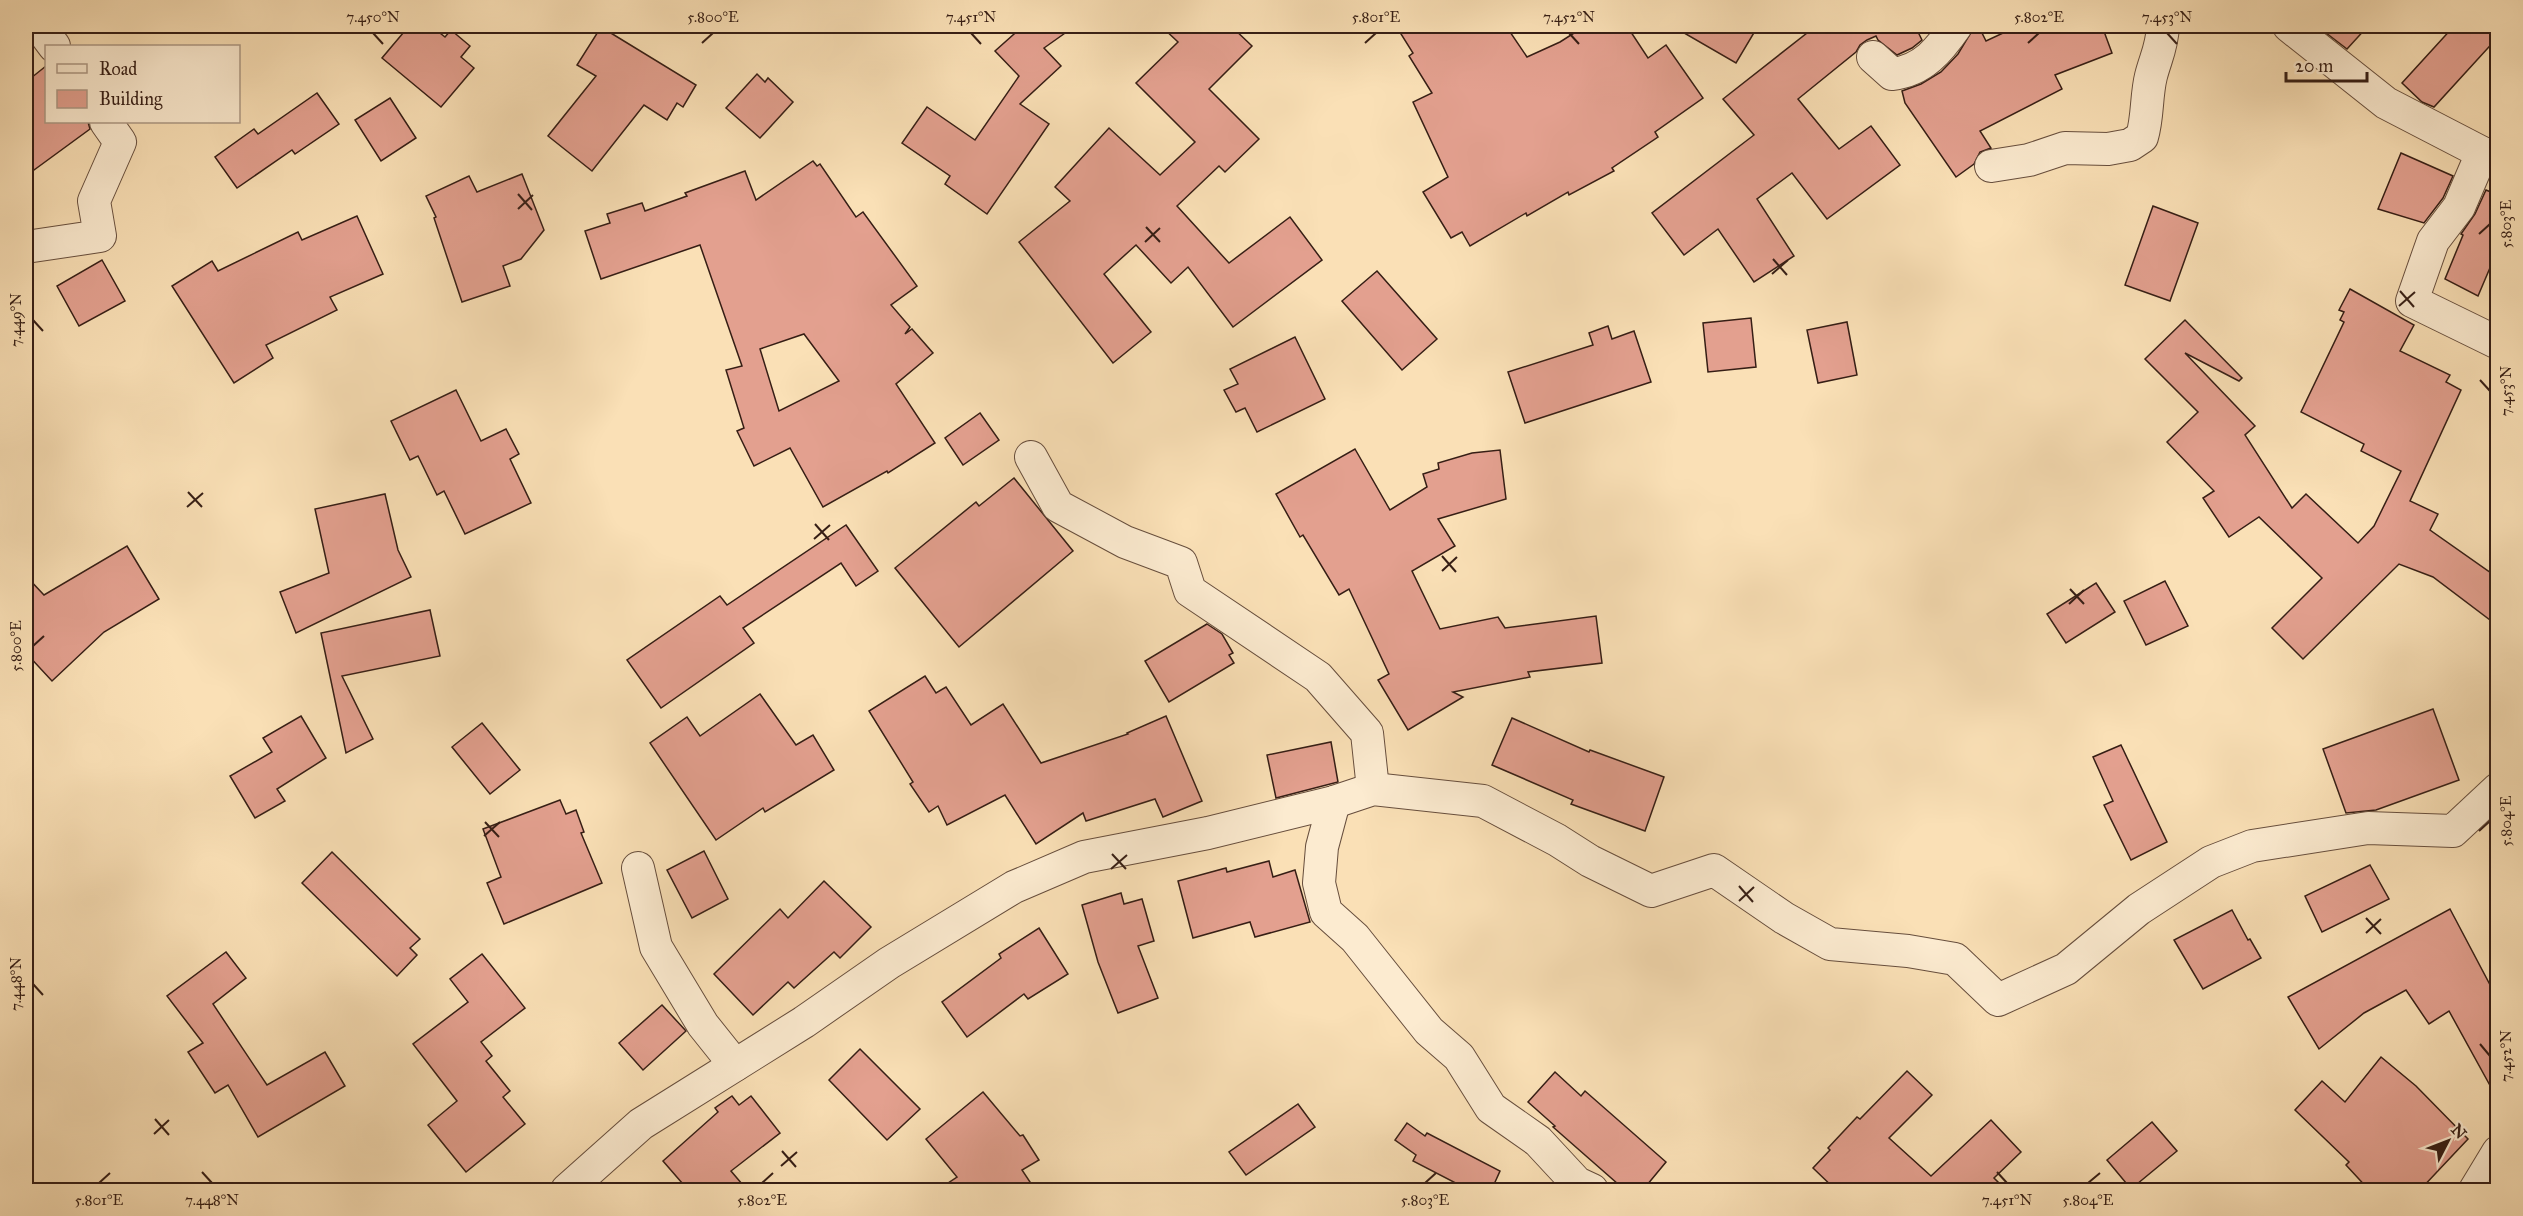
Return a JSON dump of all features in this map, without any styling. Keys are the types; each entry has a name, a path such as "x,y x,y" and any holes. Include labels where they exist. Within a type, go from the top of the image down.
{"street":[{"path":"39,26 53,45"},
{"path":"1873,57 1892,74 1906,72 1938,52 1956,26"},
{"path":"1991,166 2029,160 2065,148 2108,148 2130,145 2142,137 2146,123 2151,76 2162,47 2163,26"},
{"path":"2289,26 2386,103 2490,157 2459,207 2433,241 2412,301 2498,343"},
{"path":"26,247 100,236 94,201 120,142 107,123"},
{"path":"1031,457 1058,506 1125,542 1181,563 1190,591 1318,677 1366,733 1373,789"},
{"path":"567,1191 641,1124 804,1023 890,963 1014,887 1084,857 1208,833 1334,802 1373,789 1483,801 1557,840 1590,861 1651,891 1714,870 1784,918 1830,944 1908,951 1955,959 1998,1000 2066,969 2139,909 2211,862 2252,846 2368,828 2453,831 2498,789"},
{"path":"1334,802 1322,847 1319,883 1326,912 1355,938 1429,1031 1459,1058 1491,1108 1538,1141 1577,1183 1592,1191"},
{"path":"638,868 656,947 703,1025 735,1065"},
{"path":"2475,1191 2498,1152"}],"building":[{"path":"409,26 431,26 445,37 451,30 470,46 461,57 474,68 441,107 382,58"},
{"path":"1023,26 1075,26 1044,48 1061,66 1020,104 1049,124 987,214 945,184 950,176 902,143 927,107 975,140 1019,76 995,51"},
{"path":"1161,26 1231,26 1252,46 1209,89 1259,139 1225,172 1219,166 1177,206 1229,263 1290,217 1322,260 1233,327 1188,267 1171,283 1136,245 1104,274 1151,332 1113,363 1019,242 1070,201 1055,187 1109,128 1160,175 1195,142 1136,83 1178,42"},
{"path":"1396,26 1506,26 1527,57 1560,42 1585,26 1627,26 1648,58 1666,45 1703,98 1655,132 1658,137 1612,168 1614,171 1569,195 1568,192 1527,216 1526,213 1470,246 1462,232 1451,238 1423,192 1448,177 1413,102 1432,93 1409,56 1413,53"},
{"path":"1672,26 1758,26 1736,63"},
{"path":"1816,26 1915,26 1922,40 1912,48 1897,55 1876,36 1867,40 1856,52 1798,99 1839,149 1871,126 1900,165 1827,219 1792,173 1757,199 1794,256 1754,282 1718,229 1684,255 1652,213 1754,135 1723,99"},
{"path":"2018,26 2102,26 2112,53 2055,75 2062,89 1980,131 1991,148 1980,152 1974,164 1956,177 1905,103 1902,91 1921,84 1941,72 1958,54 1973,29 1979,27 1986,41"},
{"path":"2317,26 2368,26 2347,49"},
{"path":"2454,26 2498,26 2498,37 2434,107 2422,102 2402,83"},
{"path":"601,27 696,85 683,107 677,103 667,120 644,105 592,171 548,136 596,76 577,65"},
{"path":"45,67 45,123 88,123 90,129 34,170 26,158 26,82"},
{"path":"757,74 765,82 768,78 793,102 760,138 726,108"},
{"path":"317,93 339,124 295,154 292,150 237,188 215,157 254,129 258,134"},
{"path":"390,98 416,138 381,161 355,120"},
{"path":"2401,153 2453,176 2443,198 2424,223 2378,209"},
{"path":"813,161 817,166 820,164 856,217 863,212 917,286 891,305 910,327 905,334 912,329 933,353 896,384 935,443 888,473 887,471 823,507 790,448 754,466 737,431 744,428 726,370 742,366 700,245 601,279 585,231 610,223 607,214 642,203 645,211 687,196 685,193 745,171 756,200","holes":["804,334 839,381 779,411 760,349"]},
{"path":"522,174 544,230 521,259 503,266 510,286 462,302 434,218 436,217 426,196 469,176 477,192"},
{"path":"2486,190 2498,195 2498,249 2478,296 2445,279 2463,235 2461,234 2475,214"},
{"path":"2153,206 2198,223 2170,301 2125,285"},
{"path":"357,216 383,274 330,297 337,310 266,345 273,358 234,383 172,286 212,261 218,271 298,232 302,240"},
{"path":"102,260 125,301 79,326 57,286"},
{"path":"1377,271 1437,339 1402,370 1342,301"},
{"path":"2350,289 2414,325 2400,351 2450,375 2446,382 2461,390 2410,501 2438,514 2430,530 2498,578 2498,626 2433,577 2399,564 2303,659 2272,628 2322,578 2259,517 2229,537 2203,498 2214,491 2167,442 2198,412 2145,359 2185,320 2242,378 2239,381 2185,353 2255,426 2245,435 2292,508 2306,494 2358,543 2374,526 2401,471 2361,451 2364,444 2301,412 2344,322 2340,320 2344,312 2339,310"},
{"path":"1751,318 1756,367 1708,372 1703,323"},
{"path":"1847,322 1857,375 1818,383 1807,330"},
{"path":"1608,326 1612,339 1634,331 1651,382 1525,423 1508,372 1593,345 1589,333"},
{"path":"1295,337 1325,399 1257,432 1245,408 1236,412 1224,390 1238,384 1230,369"},
{"path":"456,390 481,441 506,429 519,454 510,459 531,503 465,534 444,491 437,495 418,456 410,460 391,421"},
{"path":"980,413 999,440 963,465 945,438"},
{"path":"1355,449 1390,510 1427,487 1423,474 1439,469 1438,463 1472,453 1500,450 1506,499 1438,519 1455,546 1412,571 1440,629 1498,617 1505,628 1596,616 1602,663 1528,672 1530,677 1453,692 1463,697 1408,730 1378,680 1389,674 1349,589 1339,595 1303,535 1300,537 1276,494"},
{"path":"1014,478 1073,551 959,647 895,568 976,502 979,506"},
{"path":"385,494 398,550 411,577 296,633 280,592 329,573 315,509"},
{"path":"846,525 878,571 856,586 841,563 743,628 754,643 661,708 627,660 720,596 727,605"},
{"path":"127,546 159,599 104,632 52,681 26,653 26,576 44,595"},
{"path":"2165,581 2188,626 2146,645 2124,601"},
{"path":"2096,583 2115,612 2066,643 2047,614"},
{"path":"430,610 440,656 342,676 373,739 346,753 321,633"},
{"path":"1207,624 1222,634 1233,653 1229,655 1234,663 1169,702 1145,661"},
{"path":"925,676 936,693 946,687 971,725 1003,704 1041,763 1128,734 1166,716 1202,801 1163,817 1155,799 1086,821 1083,813 1036,844 1005,795 947,825 938,806 929,812 910,784 913,782 869,711"},
{"path":"760,694 796,745 813,735 834,770 765,812 763,808 716,840 650,743 687,717 700,736"},
{"path":"2433,709 2459,780 2376,810 2346,813 2323,749"},
{"path":"301,716 326,758 277,789 285,801 255,818 230,776 272,752 263,738"},
{"path":"1512,718 1589,752 1590,750 1664,777 1645,831 1571,804 1573,800 1492,765"},
{"path":"482,723 520,770 490,794 452,747"},
{"path":"1331,742 1338,782 1276,798 1267,755"},
{"path":"2121,745 2167,842 2131,860 2104,805 2113,801 2093,757"},
{"path":"560,800 566,814 576,810 584,832 581,833 602,883 504,924 487,883 501,877 483,829"},
{"path":"704,851 728,899 692,918 667,870"},
{"path":"332,852 420,939 410,948 417,955 397,976 302,883"},
{"path":"1269,861 1273,877 1295,870 1310,922 1255,937 1250,922 1193,938 1178,881 1226,868 1227,872"},
{"path":"2370,865 2389,899 2322,932 2305,896"},
{"path":"824,881 871,927 840,958 834,952 794,988 788,982 753,1015 714,974 780,909 788,918"},
{"path":"1121,893 1124,904 1142,899 1154,941 1138,946 1158,998 1118,1013 1098,962 1082,905"},
{"path":"2450,909 2498,1000 2498,1100 2449,1011 2429,1024 2406,990 2364,1013 2319,1049 2288,997"},
{"path":"2232,910 2248,940 2250,939 2261,958 2203,989 2174,940"},
{"path":"1039,928 1068,974 1028,999 1024,994 967,1037 942,1002 1001,958 999,954"},
{"path":"226,952 246,978 213,1004 267,1085 325,1052 345,1086 258,1137 228,1085 215,1093 188,1052 203,1043 167,996"},
{"path":"482,954 525,1008 481,1042 492,1056 486,1061 510,1091 503,1097 525,1124 466,1172 428,1125 457,1101 413,1044 468,1002 450,979"},
{"path":"662,1005 686,1031 643,1070 619,1043"},
{"path":"860,1049 920,1109 887,1140 829,1080"},
{"path":"2381,1057 2416,1086 2468,1139 2419,1191 2370,1191 2346,1165 2349,1162 2295,1110 2322,1081 2345,1102"},
{"path":"1907,1071 1932,1095 1889,1138 1931,1176 1991,1120 2021,1152 1994,1178 2007,1191 1837,1191 1813,1168 1857,1117 1860,1119"},
{"path":"1555,1072 1581,1096 1585,1091 1666,1162 1642,1191 1626,1191 1528,1102"},
{"path":"983,1092 1020,1136 1023,1135 1039,1160 1022,1170 1036,1191 936,1191 957,1177 926,1139"},
{"path":"732,1096 739,1105 751,1096 780,1133 731,1171 748,1191 689,1191 663,1161 718,1112 715,1108"},
{"path":"1298,1104 1315,1127 1246,1175 1229,1152"},
{"path":"2152,1122 2177,1151 2131,1189 2107,1160"},
{"path":"1407,1123 1425,1136 1427,1133 1500,1171 1491,1191 1471,1191 1413,1161 1416,1155 1395,1140"}]}
